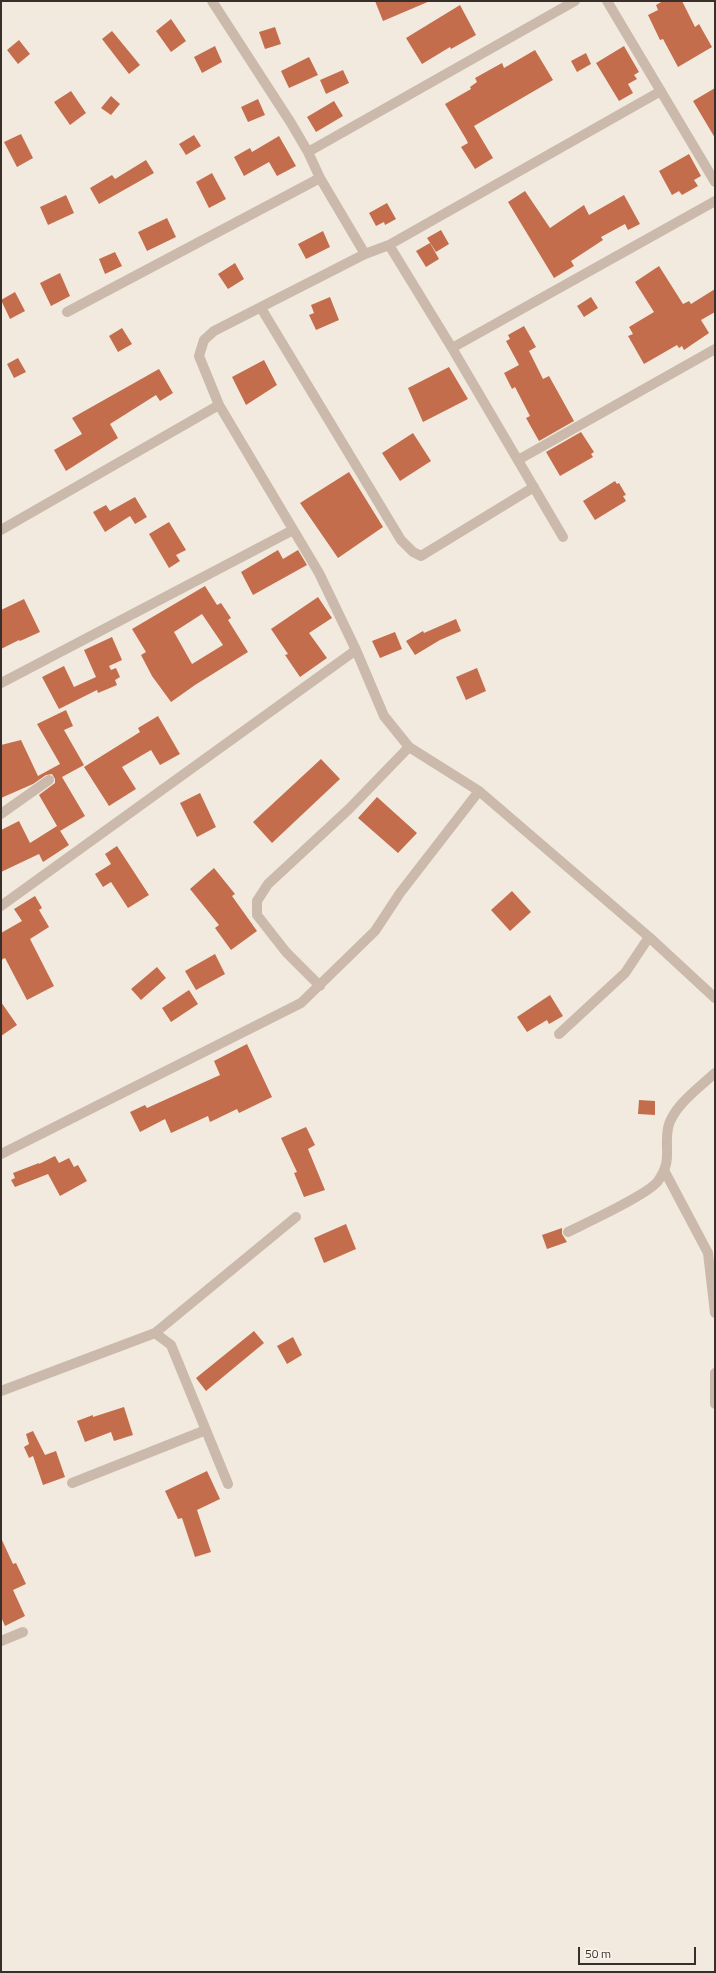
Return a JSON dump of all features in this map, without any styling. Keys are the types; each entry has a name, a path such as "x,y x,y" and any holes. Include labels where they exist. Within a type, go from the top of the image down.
{"street":[{"path":"212,1 308,152 320,178 365,254"},
{"path":"308,152 575,1"},
{"path":"607,1 715,182"},
{"path":"662,91 389,245 365,254 214,331 204,340 199,356 219,405 292,530 319,573 356,650 384,716 409,747 479,791 649,937 715,998"},
{"path":"67,312 320,178"},
{"path":"452,348 715,201"},
{"path":"389,245 452,348 563,537"},
{"path":"261,308 401,540 413,552 421,556 534,487"},
{"path":"518,460 715,349"},
{"path":"1,530 219,405"},
{"path":"1,683 292,530"},
{"path":"1,906 356,650"},
{"path":"320,986 286,952 257,915 257,902 268,884 349,809 409,747"},
{"path":"1,814 49,780"},
{"path":"1,1154 301,1003 375,931 400,893 479,791"},
{"path":"559,1034 625,973 649,937"},
{"path":"568,1232 639,1195 658,1182 668,1164 668,1127 679,1106 715,1073"},
{"path":"664,1170 708,1253 715,1313"},
{"path":"1,1391 155,1333 296,1217"},
{"path":"155,1333 171,1344 228,1484"},
{"path":"715,1373 715,1404"},
{"path":"72,1483 206,1430"},
{"path":"1,1641 23,1632"}],"building":[{"path":"375,1 430,1 383,21"},
{"path":"663,1 682,1 695,27 699,24 712,47 678,67 663,39 660,40 648,15 658,10 656,5"},
{"path":"460,5 476,35 451,49 450,47 422,64 406,38"},
{"path":"171,19 186,41 171,52 156,31"},
{"path":"275,27 281,44 265,49 259,32"},
{"path":"112,31 140,65 129,74 102,39"},
{"path":"19,40 30,54 18,64 7,50"},
{"path":"215,46 222,62 202,73 194,57"},
{"path":"624,46 639,72 634,75 637,79 628,84 633,93 619,101 596,63"},
{"path":"535,50 553,80 474,126 493,158 475,169 461,147 468,143 445,104 471,89 470,87 477,82 475,78 502,63 504,68"},
{"path":"586,53 591,64 577,72 571,61"},
{"path":"309,57 318,75 289,88 281,71"},
{"path":"343,70 349,83 326,94 320,80"},
{"path":"715,88 715,138 693,101"},
{"path":"71,91 86,113 70,125 54,102"},
{"path":"111,96 120,104 111,115 101,108"},
{"path":"258,99 265,115 248,122 241,107"},
{"path":"334,101 343,116 316,132 307,117"},
{"path":"21,134 33,158 17,167 4,142"},
{"path":"194,135 201,146 186,155 179,144"},
{"path":"279,136 296,166 277,176 269,162 244,176 234,157 250,148 252,152"},
{"path":"689,154 701,176 694,180 698,186 682,195 679,191 672,195 659,171"},
{"path":"146,160 154,173 99,204 90,188 112,175 115,179"},
{"path":"212,173 226,199 209,208 196,182"},
{"path":"525,191 550,228 584,205 589,215 624,195 640,224 628,230 625,224 601,237 603,240 571,261 574,266 554,278 508,202"},
{"path":"66,195 74,213 48,225 40,207"},
{"path":"387,203 396,219 385,225 384,222 376,226 369,213"},
{"path":"167,218 176,237 147,251 138,232"},
{"path":"441,230 449,244 436,252 427,238"},
{"path":"323,231 330,247 306,259 298,244"},
{"path":"430,243 439,259 426,267 416,251"},
{"path":"115,252 122,266 105,274 99,259"},
{"path":"235,263 244,279 228,289 218,274"},
{"path":"659,266 683,304 689,301 691,304 715,289 715,312 701,320 709,333 684,350 682,346 679,348 677,345 644,364 628,336 633,334 629,327 654,312 635,282"},
{"path":"60,273 70,296 51,306 40,283"},
{"path":"15,292 25,311 10,319 1,300"},
{"path":"330,297 339,320 316,330 309,315 314,313 311,305"},
{"path":"591,297 598,308 584,317 577,306"},
{"path":"524,326 536,347 529,351 543,379 549,376 574,421 539,441 526,418 530,416 515,387 512,389 504,373 519,365 506,341 510,339 508,335"},
{"path":"122,328 132,344 118,352 109,336"},
{"path":"18,358 26,372 14,378 7,364"},
{"path":"264,360 277,385 246,405 232,377"},
{"path":"449,367 468,399 423,422 408,388"},
{"path":"159,369 173,393 160,401 156,395 110,424 118,438 66,471 54,450 82,434 72,418"},
{"path":"581,432 594,452 591,454 593,457 560,476 546,452"},
{"path":"413,433 431,461 400,481 382,453"},
{"path":"349,472 383,527 338,558 300,503"},
{"path":"615,481 617,484 619,483 626,495 623,496 626,501 595,520 583,501"},
{"path":"135,497 147,517 135,524 130,516 105,532 93,512 106,505 110,511"},
{"path":"169,522 186,550 176,555 180,561 169,568 149,534"},
{"path":"278,550 283,559 298,550 307,565 253,595 241,572"},
{"path":"205,586 217,605 221,603 231,618 228,620 248,652 171,702 152,676 141,655 146,652 132,629","holes":["202,614 223,645 192,664 174,632"]},
{"path":"318,597 332,618 309,633 327,658 300,677 285,655 288,654 271,629"},
{"path":"24,599 40,632 1,649 1,610"},
{"path":"456,619 461,631 440,640 415,655 406,641 423,631 424,633"},
{"path":"395,632 402,649 380,658 372,641"},
{"path":"112,637 122,660 109,666 111,670 116,668 120,677 115,680 117,685 98,693 97,690 59,709 42,677 64,666 74,687 96,677 84,650"},
{"path":"477,668 486,691 466,700 456,677"},
{"path":"66,710 73,726 64,730 84,765 62,777 85,816 60,831 39,795 55,783 55,779 52,774 46,775 33,784 1,798 1,745 21,740 38,776 60,764 37,724"},
{"path":"158,716 180,754 160,765 151,750 122,767 136,789 109,806 84,767 140,732 138,728"},
{"path":"321,759 340,779 272,843 253,822"},
{"path":"200,793 216,827 197,837 180,803"},
{"path":"377,797 417,833 398,853 358,818"},
{"path":"19,821 30,843 57,826 69,845 43,862 39,854 1,872 1,830"},
{"path":"117,846 149,895 128,908 111,882 103,887 95,874 111,864 105,854"},
{"path":"214,868 235,894 232,896 257,931 231,950 215,928 219,925 190,889"},
{"path":"512,891 531,912 510,931 491,910"},
{"path":"35,896 42,908 39,910 49,927 30,939 54,986 27,1000 5,958 1,960 1,933 22,921 14,909"},
{"path":"215,954 225,974 196,990 185,971"},
{"path":"157,967 166,978 141,1000 131,989"},
{"path":"189,990 198,1004 171,1022 162,1008"},
{"path":"550,995 563,1016 549,1024 547,1020 527,1032 517,1017"},
{"path":"1,1002 17,1025 1,1036"},
{"path":"247,1044 272,1097 239,1113 237,1109 210,1122 208,1116 171,1133 165,1119 140,1132 130,1112 145,1105 147,1108 220,1075 214,1061"},
{"path":"639,1100 655,1101 655,1115 638,1114"},
{"path":"306,1127 315,1145 308,1149 325,1190 304,1197 294,1173 297,1172 281,1138"},
{"path":"55,1156 59,1163 69,1158 74,1167 78,1165 87,1181 60,1196 48,1174 15,1187 11,1180 15,1178 13,1173 39,1164"},
{"path":"346,1224 356,1249 324,1263 314,1238"},
{"path":"562,1228 562,1234 567,1242 547,1249 542,1235"},
{"path":"254,1331 264,1343 206,1391 196,1378"},
{"path":"293,1337 302,1355 287,1364 277,1346"},
{"path":"124,1407 133,1435 114,1441 111,1432 85,1442 77,1421"},
{"path":"33,1431 45,1455 56,1451 65,1477 43,1485 33,1456 29,1458 24,1447 29,1444 26,1434"},
{"path":"207,1471 220,1499 197,1510 211,1552 195,1557 182,1518 178,1519 165,1491"},
{"path":"1,1538 13,1564 16,1563 26,1584 13,1590 25,1616 5,1626 1,1617"}]}
